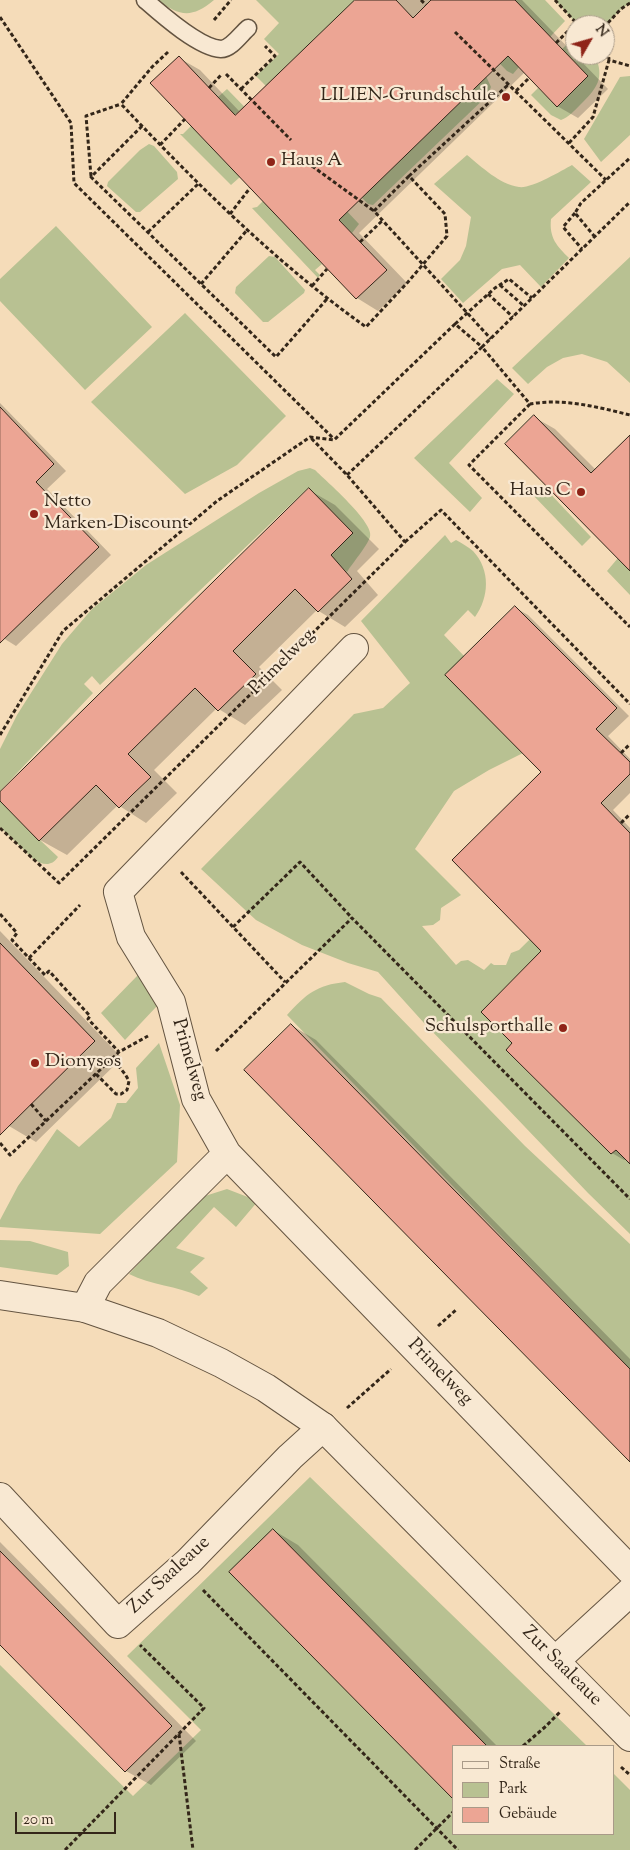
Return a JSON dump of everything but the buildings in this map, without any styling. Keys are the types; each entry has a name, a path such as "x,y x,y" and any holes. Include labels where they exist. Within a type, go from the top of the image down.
{"street":[{"name":"Primelweg","path":"354,648 118,892 132,937 171,1002 196,1099 227,1154 630,1570"},
{"path":"85,1308 98,1283 227,1154"},
{"name":"Zur Saaleaue","path":"0,1295 85,1308 158,1333 221,1363 266,1388 323,1427 630,1737"},
{"name":"Zur Saaleaue","path":"0,1497 118,1624 188,1562 290,1457 323,1427"},
{"path":"555,1662 630,1592"}],"lane":[{"path":"145,0 188,34 208,45 220,48 228,47 248,28"}],"path":[{"path":"232,0 214,20 188,34 152,67 121,104 86,116 92,177 276,357 327,299"},
{"path":"421,0 426,5"},
{"path":"555,0 569,15"},
{"path":"615,15 630,3"},
{"path":"0,17 71,123 74,182 334,440"},
{"path":"455,32 606,180"},
{"path":"556,43 565,35"},
{"path":"615,62 630,66"},
{"path":"569,143 593,118 608,65"},
{"path":"224,71 291,140"},
{"path":"209,88 218,78"},
{"path":"516,91 529,78"},
{"path":"374,211 509,84"},
{"path":"121,104 198,184 230,214 327,299 366,327 447,236 445,214 410,176"},
{"path":"160,145 185,119"},
{"path":"92,177 142,126"},
{"path":"582,249 563,226 581,203 630,158"},
{"path":"312,166 374,211 491,339"},
{"path":"148,232 198,184"},
{"path":"230,214 250,188"},
{"path":"347,475 630,204"},
{"path":"575,213 595,237"},
{"path":"360,242 382,220"},
{"path":"201,284 248,229"},
{"path":"312,286 328,269"},
{"path":"334,440 455,324 500,285 509,280 532,298"},
{"path":"500,285 524,306"},
{"path":"488,294 513,317"},
{"path":"455,324 482,347 530,404"},
{"path":"630,415 590,405 543,402 530,404 469,465 630,627"},
{"path":"0,735 63,631 217,502 310,437 334,440"},
{"path":"310,437 347,475 405,542"},
{"name":"Primelweg","path":"0,828 59,883 405,542 440,510 630,704"},
{"path":"621,753 630,745"},
{"path":"621,823 630,814"},
{"path":"160,850 285,982"},
{"path":"233,927 300,862 352,918 630,1199"},
{"path":"29,958 80,905"},
{"path":"0,914 17,933 12,940 45,975 49,971 90,1016 88,1019 119,1052"},
{"path":"210,1057 352,918"},
{"path":"0,1143 10,1156 112,1058 151,1034"},
{"path":"96,1074 116,1094 121,1094 127,1090 130,1082 112,1058"},
{"path":"31,1104 46,1121"},
{"path":"188,1562 204,1591 458,1850"},
{"path":"65,1850 204,1708 118,1624"},
{"path":"524,1745 545,1728 562,1709"},
{"path":"179,1733 193,1850"},
{"path":"415,1850 452,1813"}],"green space":[{"path":"157,0 214,0 199,10 185,13 172,9"},
{"path":"256,0 355,0 270,82 268,88 256,76 279,54 264,39 279,23"},
{"path":"515,0 545,0 565,21 550,37"},
{"path":"555,0 630,0 630,3 615,15 569,15"},
{"path":"470,17 519,67 513,74 507,71 462,25"},
{"path":"577,65 598,65 598,83 571,114 561,120 551,115 531,95 538,88 557,106 588,76"},
{"path":"486,76 491,87 487,96 373,205 368,204 322,157 369,191"},
{"path":"630,76 630,135 601,162 584,139 620,77"},
{"path":"227,89 278,141 274,156 218,97"},
{"path":"191,126 240,177 231,185 180,134 183,134"},
{"path":"149,144 154,146 177,172 178,179 140,212 136,212 107,186 108,182 140,150"},
{"path":"467,155 498,179 519,187 531,185 572,165 591,182 551,219 553,237 561,250 569,258 541,287 520,265 502,269 463,303 441,279 460,260 466,246 471,217 434,184"},
{"path":"308,170 359,224 352,233 300,179"},
{"path":"263,201 322,264 315,270 320,275 318,278 252,208 257,207"},
{"path":"56,226 152,327 85,390 0,301 0,279"},
{"path":"269,256 275,257 305,290 304,293 268,322 263,322 235,293 236,287"},
{"path":"630,257 630,383 607,362 582,354 563,358 547,367 528,384 512,368"},
{"path":"185,313 286,416 237,465 185,494 91,402"},
{"path":"497,379 514,394 449,463 482,498 470,512 414,458"},
{"path":"310,468 315,470 348,502 370,531 370,537 363,550 347,572 329,556 353,533 308,488 100,685 92,676 84,684 93,693 0,791 0,749 17,715 62,644 92,609 146,565 259,493 298,471"},
{"path":"542,485 591,537 582,546 532,494"},
{"path":"445,535 451,543 456,540 473,551 483,567 486,584 483,601 475,617 468,610 444,635 464,656 523,753 489,770 454,791 415,849 461,895 441,908 440,920 433,925 422,926 456,965 461,961 468,960 484,970 491,963 494,965 506,965 511,953 519,950 586,884 567,865 616,818 630,834 630,861 481,1012 512,1043 506,1050 611,1154 616,1150 630,1164 630,1234 424,1023 378,972 348,963 302,945 256,920 201,869 354,714 383,708 410,683 361,621"},
{"path":"618,558 630,571 630,595 607,571"},
{"path":"0,801 39,841 58,857 53,862 50,864 40,863 33,859 0,827"},
{"path":"138,975 157,1006 125,1040 101,1013"},
{"path":"345,982 381,998 525,1146 630,1244 630,1369 287,1015 300,1001 319,988"},
{"path":"159,1043 180,1105 177,1162 100,1234 0,1227 0,1220 18,1186 57,1129 79,1147 111,1118 117,1103 126,1103 138,1088 136,1068"},
{"path":"227,1189 258,1201 236,1227 214,1207 176,1248 205,1258 190,1272 208,1288 199,1296 146,1281 129,1274 189,1209 205,1196"},
{"path":"0,1240 30,1241 68,1252 69,1266 57,1275 0,1267"},
{"path":"310,1477 586,1745 452,1745 452,1835 615,1835 615,1775 630,1790 630,1850 0,1850 0,1665 133,1796 201,1730 127,1656"}],"place":[{"name":"LILIEN-Grundschule","path":"506,97"},
{"name":"Haus A","path":"271,162"},
{"name":"Haus C","path":"581,492"},
{"name":"Netto Marken-Discount","path":"34,514"},
{"name":"Schulsporthalle","path":"563,1028"},
{"name":"Dionysos","path":"35,1063"}]}
